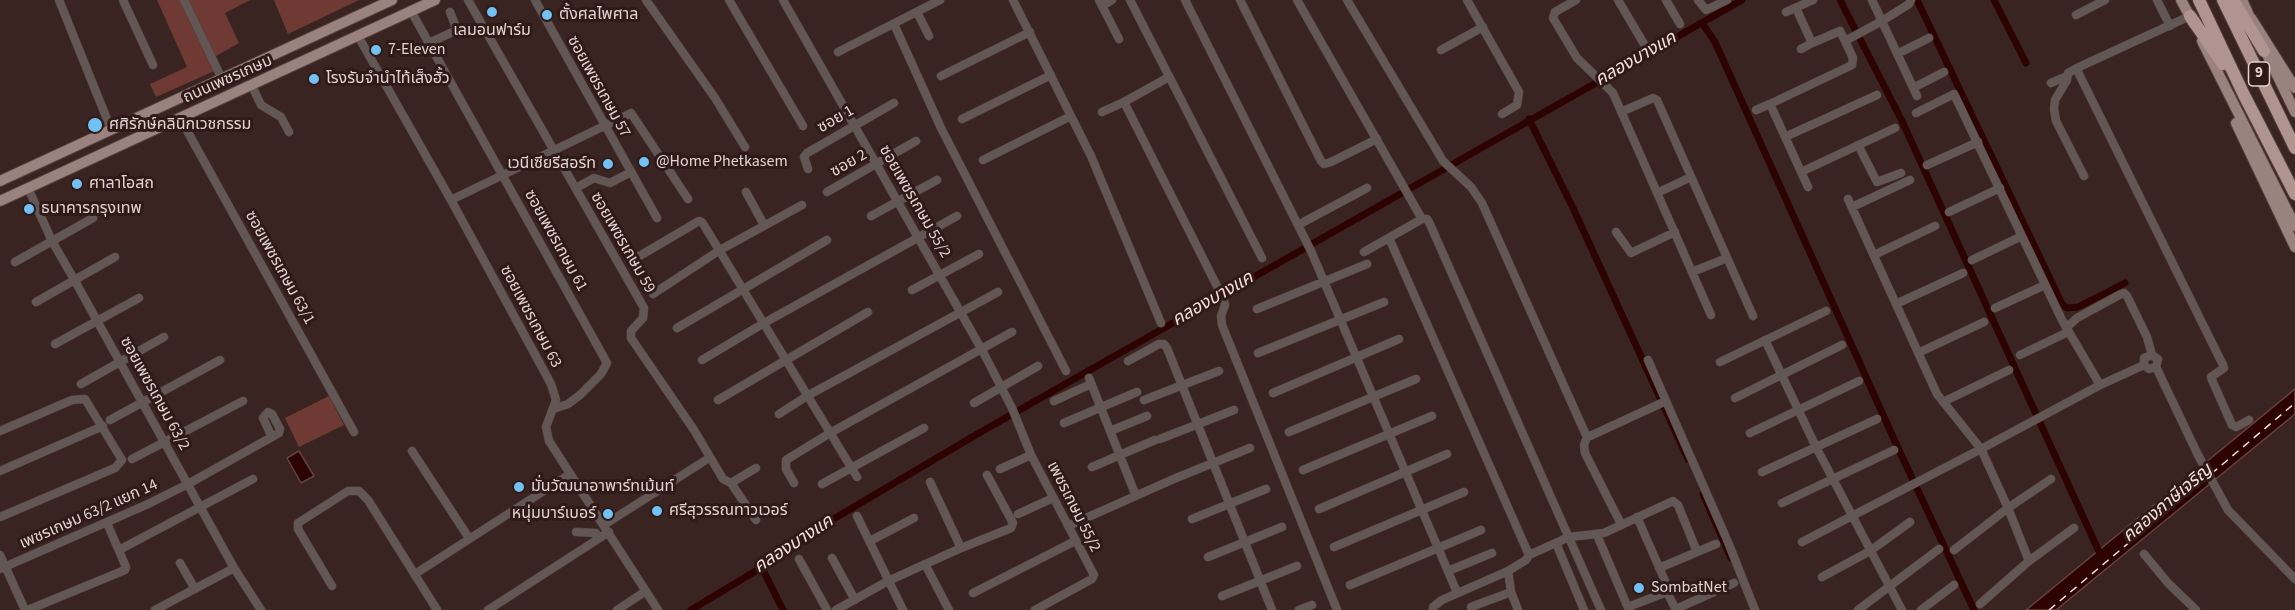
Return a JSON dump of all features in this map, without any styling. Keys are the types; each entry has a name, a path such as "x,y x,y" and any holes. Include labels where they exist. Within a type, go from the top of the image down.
{"highway":[{"name":"9","path":"2199,0 2244,95 2295,194"},
{"name":"9","path":"2223,0 2295,148"},
{"path":"2233,0 2264,51"},
{"path":"2190,16 2244,95"}],"main road":[{"name":"ถนนเพชรเกษม","path":"0,181 222,79 378,3 392,0"},
{"name":"ถนนเพชรเกษม","path":"0,201 435,0"},
{"path":"2181,0 2295,226"},
{"path":"2242,0 2264,51 2295,112"},
{"path":"2249,15 2294,85"},
{"path":"2215,67 2241,136 2295,247"},
{"path":"108,130 111,149"}],"street":[{"path":"59,0 108,130"},
{"path":"123,0 153,65"},
{"path":"184,0 222,79"},
{"name":"ซอยเพชรเกษม 59","path":"468,0 644,308 643,318 631,331 631,338 694,430 723,479 731,483 756,520"},
{"name":"ซอยเพชรเกษม 57","path":"535,0 657,218"},
{"path":"646,0 715,98 745,147"},
{"path":"729,0 803,126"},
{"name":"ซอยเพชรเกษม 55/2","path":"783,0 941,275 1002,387 1016,420"},
{"path":"838,52 940,0"},
{"path":"1014,0 1092,156 1161,323"},
{"path":"1112,0 1100,3 1119,39"},
{"path":"1130,0 1262,258"},
{"path":"1185,0 1309,246 1456,590"},
{"path":"1240,0 1324,164 1377,139"},
{"path":"1297,0 1422,219"},
{"path":"1347,0 1443,161 1472,187 1482,203 1587,437 1584,445 1585,453 1621,525"},
{"path":"1467,0 1519,92 1517,105 1502,114"},
{"path":"1576,0 1555,12 1553,18 1576,58 1613,93 1711,315"},
{"path":"1618,0 1644,44"},
{"path":"1666,0 1680,24"},
{"path":"1698,0 1706,10 1727,0"},
{"path":"1786,12 1814,0"},
{"path":"1872,0 1917,96"},
{"path":"1847,39 1882,21 1909,4 1911,0"},
{"path":"2076,15 2105,0"},
{"path":"2157,0 2170,26"},
{"path":"1796,8 1812,44"},
{"name":"ซอยเพชรเกษม 61","path":"411,11 607,363 601,374 568,404 554,410"},
{"path":"429,43 458,30 450,12"},
{"path":"917,12 929,36"},
{"path":"2084,176 2056,121 2054,109 2055,100 2066,83 2069,72 2190,16"},
{"path":"894,24 941,128 1066,371"},
{"path":"1441,50 1483,27"},
{"path":"1756,110 1852,65 1853,58 1847,39 1840,31 1801,49"},
{"path":"941,76 1030,32"},
{"name":"ซอยเพชรเกษม 63","path":"358,36 551,384 556,400 546,427 547,434 570,474 658,610"},
{"path":"1897,54 1929,38"},
{"path":"2079,67 2079,72 2223,365 2224,368 2211,377 2232,425 2236,427 2249,420"},
{"path":"1913,88 1944,72"},
{"path":"962,119 1051,75"},
{"path":"2051,83 2067,76"},
{"path":"1102,112 1169,77"},
{"path":"252,86 261,105 281,117 289,132"},
{"path":"1916,112 1954,94 2067,330 2100,385"},
{"path":"1785,137 1877,95"},
{"path":"1621,112 1653,98 1657,100 1753,316"},
{"name":"ซอย 1","path":"808,169 804,158 807,153 894,102"},
{"path":"1124,102 1225,305 1221,316 1222,325 1337,610"},
{"path":"1770,104 1808,187"},
{"path":"451,200 631,114 688,199"},
{"path":"983,160 1071,116"},
{"name":"ซอยเพชรเกษม 63/1","path":"180,118 354,432"},
{"path":"1801,172 1894,128"},
{"name":"ซอย 2","path":"827,192 916,141"},
{"path":"1927,165 1978,142"},
{"path":"1858,145 1877,182 1902,173"},
{"path":"576,188 594,178 599,178 606,184 610,183 631,172"},
{"path":"1657,193 1691,177"},
{"path":"871,216 937,180"},
{"path":"1852,207 1910,180"},
{"name":"ซอยเพชรเกษม 63/2","path":"28,188 52,241 121,361 234,568 261,610"},
{"path":"1298,225 1367,188"},
{"path":"1949,212 2000,188"},
{"path":"746,192 764,225"},
{"path":"1848,199 1937,393 1981,449 2029,561"},
{"path":"653,294 720,250 802,205"},
{"path":"702,360 957,216"},
{"path":"15,262 93,218"},
{"path":"1364,252 1422,219 1427,219 1429,222 1601,610"},
{"path":"631,261 700,221 720,250 856,477"},
{"path":"1874,255 1935,226"},
{"path":"1616,232 1631,253 1675,232"},
{"path":"1972,260 2022,236"},
{"path":"1389,238 1529,555"},
{"path":"677,328 827,240"},
{"path":"912,290 979,254"},
{"path":"36,302 115,257"},
{"path":"1692,272 1727,258"},
{"path":"1257,309 1367,264"},
{"path":"1896,304 1963,273"},
{"path":"1995,308 2045,285"},
{"path":"779,414 807,396 998,292"},
{"path":"2020,356 2067,330 2077,318 2124,293 2147,337 2152,355 2158,359 2156,367 2198,455 2228,510 2295,579"},
{"path":"55,344 139,298"},
{"path":"1257,353 1384,302"},
{"path":"1720,362 1826,311"},
{"path":"718,400 868,312"},
{"path":"1918,353 1984,322"},
{"path":"794,483 786,469 786,460 830,433 1012,332"},
{"path":"81,384 164,337"},
{"path":"1273,393 1399,339"},
{"path":"1765,340 1832,479 1902,610"},
{"path":"1128,361 1159,344 1164,344 1272,610"},
{"path":"1735,398 1842,345"},
{"path":"2144,365 2146,357 2152,355"},
{"path":"110,420 220,360"},
{"path":"1648,360 1728,542 1755,610"},
{"path":"1802,542 2032,420 2144,365"},
{"path":"2144,365 2149,369 2156,367"},
{"path":"974,403 1038,366"},
{"path":"1943,402 2009,370"},
{"path":"1144,400 1219,371"},
{"path":"1289,432 1416,379"},
{"path":"1054,401 1090,381 1136,496"},
{"path":"1750,433 1859,381"},
{"path":"1064,423 1137,392"},
{"path":"0,431 78,398 85,399 122,460 119,466 0,517"},
{"path":"132,459 243,401"},
{"path":"1587,437 1666,401"},
{"path":"1092,466 1234,410"},
{"path":"1110,431 1147,416"},
{"path":"1303,470 1432,416"},
{"path":"1762,472 1876,419"},
{"name":"เพชรเกษม 55/2","path":"1016,420 1094,577 1035,610"},
{"path":"0,471 103,426"},
{"path":"822,484 924,428"},
{"name":"เพชรเกษม 63/2 แยก 14","path":"3,568 107,523 188,484 272,437"},
{"path":"1068,526 1250,448"},
{"path":"1782,503 1894,450"},
{"path":"412,451 469,538"},
{"path":"1000,469 1031,454"},
{"path":"1319,509 1447,454"},
{"path":"488,610 600,538 607,528 709,458"},
{"path":"731,483 756,468"},
{"path":"415,574 570,474"},
{"path":"836,610 925,564 1013,527 987,475"},
{"path":"119,550 253,478"},
{"path":"1954,550 2008,508 2051,479"},
{"path":"930,482 961,548"},
{"path":"1192,519 1266,489"},
{"path":"332,586 297,526 300,521 354,490 359,491 368,500 437,610"},
{"path":"1334,547 1464,492"},
{"path":"1018,514 1053,498"},
{"path":"1433,610 1442,600 1508,572 1526,560 1529,555 1569,537 1597,535 1669,501 1676,502 1697,552"},
{"path":"856,516 903,610"},
{"path":"1637,517 1666,583"},
{"path":"870,542 914,518"},
{"path":"1822,577 1870,551 1910,522"},
{"path":"0,555 3,568 26,610 125,570 126,567 107,523"},
{"path":"1208,557 1282,527"},
{"path":"1980,604 2029,561 2074,528"},
{"path":"1350,585 1480,530"},
{"path":"576,532 596,533 600,538"},
{"path":"1597,535 1629,608 1667,592 1676,610 1734,583"},
{"path":"973,593 1075,541"},
{"path":"1556,543 1584,610"},
{"path":"1659,568 1716,544"},
{"path":"1858,610 1939,549"},
{"path":"1448,571 1492,553"},
{"path":"2144,554 2168,583 2196,610"},
{"path":"832,558 855,600"},
{"path":"799,559 827,610"},
{"path":"180,563 195,588"},
{"path":"925,564 949,610"},
{"path":"1222,596 1297,566"},
{"path":"155,610 234,568"},
{"path":"1508,572 1511,592 1518,610"},
{"path":"1921,610 1954,585"},
{"path":"617,610 646,591"},
{"path":"1471,607 1511,592"},
{"path":"1299,610 1312,605"}],"shaded area":[{"path":"157,0 250,0 225,13 239,43 216,56 221,68 156,97 150,84 187,67"},
{"path":"274,0 359,0 288,34"},
{"path":"329,396 344,425 299,447 285,418"}],"water":[{"name":"คลองภาษีเจริญ","path":"2295,389 2295,414 2056,610 2026,610"},
{"path":"299,451 314,476 301,483 287,458"}],"waterway":[{"name":"คลองบางแค","path":"691,610 759,569 771,556 979,433 1742,0"},
{"path":"1840,0 1901,119 2101,556"},
{"path":"1917,0 2062,304 2067,308 2078,307 2125,283"},
{"path":"1994,0 2026,63"},
{"path":"1702,23 1715,42 1898,448 1974,610"},
{"path":"1529,119 1573,208 1688,459"},
{"path":"1703,494 1731,558"},
{"path":"761,566 783,610"}],"ferry route":[{"path":"2211,474 2295,403"},
{"path":"2049,610 2207,477"}],"place":[{"name":"เลมอนฟาร์ม","path":"492,12"},
{"name":"ตั้งศลไพศาล","path":"547,15"},
{"name":"7-Eleven","path":"376,50"},
{"name":"โรงรับจำนำไท้เส็งฮั้ว","path":"314,79"},
{"name":"ศศิรักษ์คลินิกเวชกรรม","path":"95,125"},
{"name":"@Home Phetkasem","path":"644,162"},
{"name":"เวนีเซียรีสอร์ท","path":"608,164"},
{"name":"ศาลาโอสถ","path":"77,184"},
{"name":"ธนาคารกรุงเทพ","path":"29,209"},
{"name":"มั่นวัฒนาอาพาร์ทเม้นท์","path":"519,487"},
{"name":"ศรีสุวรรณทาวเวอร์","path":"657,511"},
{"name":"หนุ่มบาร์เบอร์","path":"608,514"},
{"name":"SombatNet","path":"1639,588"}]}
